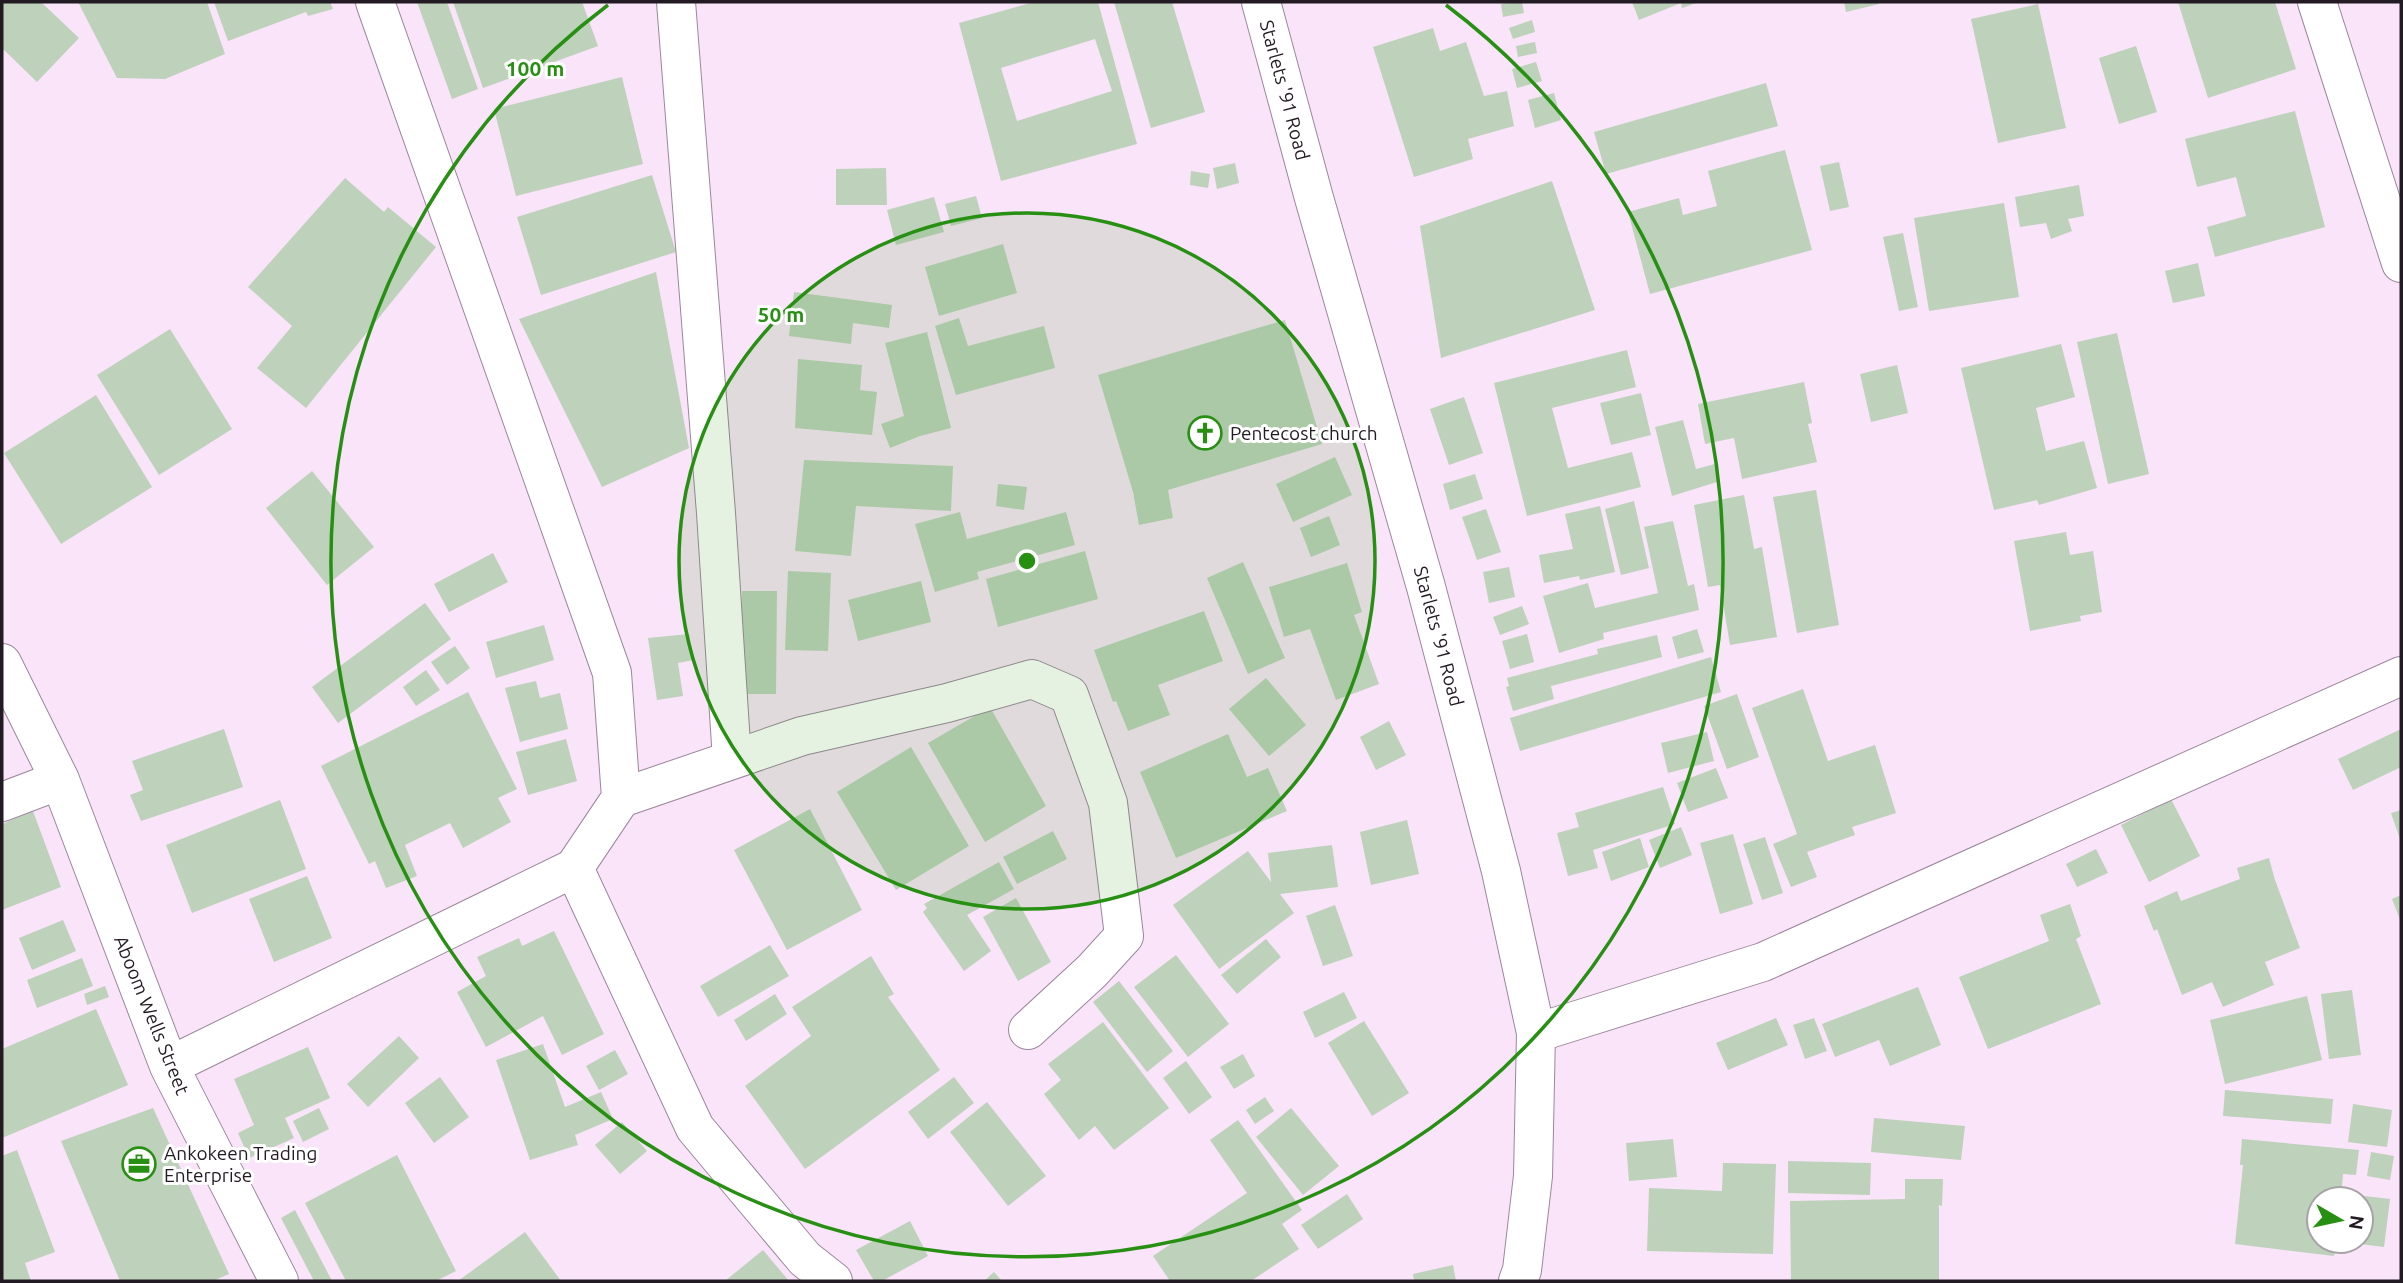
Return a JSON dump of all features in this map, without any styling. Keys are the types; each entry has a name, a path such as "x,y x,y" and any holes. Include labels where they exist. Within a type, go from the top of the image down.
{"street":[{"path":"376,2 611,673 621,798"},
{"path":"676,2 716,513 732,760"},
{"name":"Starlets '91 Road","path":"1261,2 1314,198 1426,587 1501,871 1536,1033 1533,1176 1522,1270 1518,1281"},
{"path":"2317,2 2401,262"},
{"name":"Aboom Wells Street","path":"2,663 60,780 169,1066 279,1281"},
{"path":"1536,1033 1763,962 2401,676"},
{"path":"169,1066 574,868 621,798 802,736 947,703 1032,679 1069,695 1108,803 1124,936 1092,971 1028,1030"},
{"path":"2,802 60,780"},
{"path":"574,868 695,1128 805,1259 833,1281"}],"building":[{"path":"2,2 41,2 79,38 37,82 2,48"},
{"path":"78,2 207,2 225,54 165,79 117,78"},
{"path":"214,2 330,2 333,9 308,16 306,12 228,41"},
{"path":"417,2 447,2 478,89 452,99"},
{"path":"453,2 582,2 598,46 483,88"},
{"path":"1034,2 1098,2 1137,144 1001,181 959,23","holes":["1095,39 1112,91 1017,121 1001,68"]},
{"path":"1114,2 1172,2 1205,112 1151,128"},
{"path":"1522,2 1524,13 1503,17 1501,4"},
{"path":"1632,2 1699,2 1682,8 1681,3 1639,20"},
{"path":"1844,2 1878,2 1879,4 1846,12"},
{"path":"2178,2 2275,2 2296,69 2208,98"},
{"path":"2038,4 2066,128 1998,143 1971,19"},
{"path":"1532,20 1535,32 1513,39 1509,28"},
{"path":"1433,28 1440,51 1466,42 1484,96 1507,91 1514,126 1468,139 1473,159 1414,177 1373,47"},
{"path":"1535,42 1537,53 1518,57 1516,46"},
{"path":"2136,46 2157,112 2119,124 2099,58"},
{"path":"1536,62 1542,81 1517,88 1512,69"},
{"path":"622,77 643,164 516,196 494,109"},
{"path":"1766,83 1778,126 1606,174 1594,132"},
{"path":"1554,93 1561,120 1535,128 1528,100"},
{"path":"2295,111 2325,227 2215,257 2207,227 2246,216 2236,177 2197,187 2185,139"},
{"path":"1785,150 1812,250 1650,294 1628,212 1679,198 1683,215 1717,206 1708,171"},
{"path":"1839,162 1849,207 1830,211 1820,166"},
{"path":"1235,163 1239,183 1217,189 1213,168"},
{"path":"886,168 887,205 836,205 836,169"},
{"path":"1191,171 1210,174 1208,188 1190,185"},
{"path":"652,175 676,252 541,295 517,217"},
{"path":"345,178 384,212 388,207 436,247 306,408 257,368 292,326 248,287"},
{"path":"1552,181 1595,310 1441,358 1420,226"},
{"path":"2079,185 2084,216 2068,219 2072,231 2051,239 2046,223 2020,227 2015,197"},
{"path":"976,196 982,218 951,226 945,204"},
{"path":"934,197 944,232 896,245 887,210"},
{"path":"2004,203 2019,297 1929,311 1914,218"},
{"path":"1903,233 1918,307 1899,311 1883,237"},
{"path":"1003,244 1017,293 939,316 925,267"},
{"path":"2198,263 2205,296 2173,303 2165,271"},
{"path":"656,272 689,448 602,487 519,319"},
{"path":"794,292 892,305 889,328 853,323 851,344 789,336"},
{"path":"959,318 968,346 1044,326 1055,368 956,395 935,326"},
{"path":"1285,320 1322,444 1168,490 1173,518 1139,525 1133,492 1098,375"},
{"path":"170,329 232,429 159,475 97,375"},
{"path":"927,332 951,428 890,448 881,424 904,416 885,343"},
{"path":"2117,333 2149,474 2108,484 2077,342"},
{"path":"2061,344 2075,397 2036,408 2046,451 2084,441 2097,488 2039,505 2037,500 1994,510 1961,368"},
{"path":"1627,350 1636,387 1552,408 1568,468 1632,452 1641,487 1527,516 1494,383"},
{"path":"798,359 862,365 860,390 877,392 872,435 795,428"},
{"path":"1897,365 1908,413 1871,422 1860,374"},
{"path":"1804,382 1812,423 1808,424 1817,462 1742,479 1734,438 1705,444 1698,404"},
{"path":"1641,393 1651,435 1611,445 1600,403"},
{"path":"96,395 152,487 61,544 4,453"},
{"path":"1464,397 1483,453 1449,465 1430,409"},
{"path":"1683,420 1696,469 1715,464 1720,481 1672,496 1655,427"},
{"path":"1335,457 1352,495 1293,522 1276,484"},
{"path":"804,460 953,466 951,511 856,506 851,556 795,551"},
{"path":"312,471 374,547 327,585 266,508"},
{"path":"1475,474 1483,499 1450,510 1443,484"},
{"path":"998,484 1027,487 1024,510 996,506"},
{"path":"1816,490 1839,625 1797,633 1773,497"},
{"path":"1744,495 1754,549 1762,547 1777,637 1730,645 1720,585 1708,587 1694,505"},
{"path":"1634,501 1649,568 1621,575 1605,509"},
{"path":"1600,506 1615,572 1580,580 1579,576 1544,583 1539,555 1573,549 1565,514"},
{"path":"1486,509 1501,552 1477,560 1462,517"},
{"path":"960,512 967,539 1066,512 1075,545 977,572 979,579 935,592 915,524"},
{"path":"1329,516 1340,545 1311,557 1300,528"},
{"path":"1673,521 1688,586 1694,584 1699,610 1603,633 1604,639 1559,653 1543,596 1588,583 1595,608 1658,593 1644,527"},
{"path":"2066,532 2070,555 2093,551 2102,612 2080,616 2081,621 2030,631 2014,541"},
{"path":"1085,551 1098,599 998,627 986,579"},
{"path":"493,553 508,582 449,612 434,584"},
{"path":"1243,562 1285,658 1248,674 1207,578"},
{"path":"1347,563 1362,612 1354,615 1379,684 1336,700 1310,629 1284,637 1269,587"},
{"path":"1509,567 1515,597 1489,603 1483,572"},
{"path":"788,571 831,573 828,651 785,650"},
{"path":"921,581 931,622 858,641 848,600"},
{"path":"742,591 777,591 776,694 741,694"},
{"path":"425,603 451,639 338,723 312,687"},
{"path":"1522,606 1529,624 1500,635 1493,617"},
{"path":"1204,611 1223,661 1158,685 1170,715 1128,731 1116,701 1113,702 1094,650"},
{"path":"544,625 554,660 496,678 486,642"},
{"path":"1697,629 1704,652 1678,659 1672,637"},
{"path":"689,634 694,660 678,663 683,696 657,700 648,638"},
{"path":"1527,634 1534,662 1510,669 1502,641"},
{"path":"1657,635 1662,657 1551,686 1554,699 1513,711 1506,687 1509,686 1507,678 1598,654 1597,649"},
{"path":"455,646 470,668 447,685 431,662"},
{"path":"1711,657 1721,692 1520,751 1510,718"},
{"path":"426,670 440,690 416,706 403,687"},
{"path":"1266,678 1306,725 1269,756 1229,709"},
{"path":"536,681 540,698 560,693 568,729 520,742 505,688"},
{"path":"1803,689 1828,761 1875,745 1896,813 1852,827 1855,835 1807,852 1817,877 1791,887 1773,844 1797,834 1752,708"},
{"path":"468,692 517,789 498,798 511,822 463,848 450,823 405,845 417,876 386,888 375,861 369,864 321,766"},
{"path":"1737,694 1759,757 1727,769 1704,706"},
{"path":"990,707 1046,806 985,842 928,743"},
{"path":"1389,721 1406,755 1376,770 1360,737"},
{"path":"224,729 243,787 141,821 130,795 143,790 132,761"},
{"path":"2401,729 2401,767 2353,790 2338,759"},
{"path":"1707,732 1714,761 1668,773 1661,743"},
{"path":"1228,734 1247,777 1268,768 1287,811 1176,858 1140,772"},
{"path":"566,739 577,781 528,795 516,752"},
{"path":"911,747 969,846 896,890 837,792"},
{"path":"1716,768 1728,798 1688,812 1677,783"},
{"path":"1663,787 1675,824 1593,850 1598,868 1568,876 1557,833 1579,827 1575,813"},
{"path":"2171,799 2200,856 2149,882 2121,825"},
{"path":"280,800 306,869 192,913 166,845"},
{"path":"810,809 862,910 787,950 734,850"},
{"path":"2401,810 2401,842 2391,813"},
{"path":"33,811 61,887 2,910 2,824"},
{"path":"1407,820 1419,874 1371,885 1360,832"},
{"path":"1681,827 1692,855 1660,868 1649,840"},
{"path":"1053,831 1067,859 1017,884 1003,857"},
{"path":"1733,834 1753,904 1720,914 1700,843"},
{"path":"1765,837 1783,893 1762,900 1743,844"},
{"path":"1640,838 1649,867 1611,881 1602,852"},
{"path":"1332,845 1338,887 1280,894 1294,913 1219,969 1173,905 1248,851 1271,882 1268,853"},
{"path":"2096,849 2108,873 2077,887 2066,864"},
{"path":"2269,858 2300,948 2265,962 2274,985 2223,1007 2212,982 2182,995 2157,929 2154,931 2144,906 2177,891 2181,901 2240,879 2237,868"},
{"path":"999,862 1014,889 967,915 991,951 964,971 923,912 927,908 924,904"},
{"path":"307,876 332,938 274,962 249,899"},
{"path":"2401,895 2401,922 2392,899"},
{"path":"1016,898 1051,962 1018,981 983,917"},
{"path":"2070,904 2081,936 2076,939 2101,1004 1988,1049 1959,977 2049,941 2040,915"},
{"path":"1335,905 1353,956 1323,966 1306,916"},
{"path":"63,920 76,951 32,970 19,938"},
{"path":"554,931 604,1034 562,1055 543,1016 486,1047 457,992 486,976 477,957 519,938 522,946"},
{"path":"1266,939 1281,957 1237,994 1221,975"},
{"path":"770,945 789,976 718,1017 700,986"},
{"path":"1176,955 1229,1024 1188,1057 1134,987"},
{"path":"871,956 894,994 888,997 940,1070 805,1169 745,1086 811,1036 792,1007"},
{"path":"82,958 93,986 37,1008 27,980"},
{"path":"1119,981 1173,1051 1147,1072 1093,1002"},
{"path":"105,986 109,997 87,1005 84,994"},
{"path":"1918,987 1941,1045 1890,1066 1879,1040 1835,1057 1822,1024"},
{"path":"2352,990 2361,1055 2329,1059 2321,994"},
{"path":"1344,992 1357,1018 1315,1038 1303,1012"},
{"path":"775,994 787,1014 746,1041 734,1020"},
{"path":"2307,996 2322,1060 2225,1084 2210,1020"},
{"path":"96,1009 128,1085 2,1138 2,1049"},
{"path":"1776,1018 1788,1045 1728,1070 1716,1043"},
{"path":"1814,1018 1827,1051 1805,1059 1793,1025"},
{"path":"1364,1021 1409,1093 1372,1116 1328,1043"},
{"path":"1103,1022 1169,1108 1114,1150 1095,1126 1079,1140 1044,1094 1061,1080 1048,1064"},
{"path":"399,1036 419,1058 368,1107 347,1084"},
{"path":"543,1044 565,1107 601,1092 613,1119 575,1135 578,1145 530,1160 496,1060"},
{"path":"308,1047 330,1098 285,1118 294,1138 249,1158 238,1133 254,1125 234,1079"},
{"path":"615,1050 628,1074 599,1090 586,1066"},
{"path":"1243,1054 1255,1076 1234,1089 1220,1067"},
{"path":"1186,1061 1212,1097 1189,1114 1163,1078"},
{"path":"440,1077 469,1117 434,1143 405,1103"},
{"path":"954,1077 974,1103 928,1139 908,1112"},
{"path":"2225,1090 2333,1099 2331,1124 2223,1116"},
{"path":"1265,1097 1274,1111 1255,1124 1246,1110"},
{"path":"987,1102 1046,1176 1008,1206 950,1132"},
{"path":"2353,1104 2392,1110 2387,1147 2348,1142"},
{"path":"153,1108 229,1274 213,1281 120,1281 61,1141"},
{"path":"319,1108 329,1129 303,1142 293,1121"},
{"path":"1291,1108 1339,1166 1303,1195 1256,1137"},
{"path":"1874,1118 1965,1126 1961,1160 1871,1152"},
{"path":"1238,1120 1302,1210 1282,1224 1299,1249 1251,1281 1170,1281 1153,1256 1247,1193 1210,1140"},
{"path":"622,1122 647,1151 620,1174 595,1145"},
{"path":"1673,1139 1677,1177 1629,1181 1626,1143"},
{"path":"2242,1139 2359,1150 2356,1175 2343,1174 2342,1185 2305,1185 2305,1252 2235,1244 2243,1165 2240,1165"},
{"path":"17,1150 55,1252 25,1263 31,1281 2,1281 2,1156"},
{"path":"2371,1152 2394,1156 2390,1180 2367,1176"},
{"path":"397,1155 456,1271 436,1281 346,1281 305,1203"},
{"path":"1788,1161 1871,1163 1870,1195 1788,1193"},
{"path":"1723,1163 1776,1164 1773,1254 1647,1251 1649,1188 1722,1191"},
{"path":"1905,1179 1943,1179 1942,1206 1939,1205 1939,1280 1791,1281 1790,1201 1905,1199"},
{"path":"1347,1194 1363,1219 1318,1249 1301,1225"},
{"path":"2375,1197 2390,1199 2384,1247 2375,1246"},
{"path":"295,1210 332,1281 314,1281 281,1218"},
{"path":"910,1221 928,1256 882,1281 874,1281 856,1250"},
{"path":"525,1232 561,1281 458,1281"},
{"path":"763,1250 789,1281 725,1281"},
{"path":"1453,1265 1456,1281 1414,1281 1413,1274"},
{"path":"994,1272 1002,1281 984,1281"}],"place":[{"name":"Pentecost church","path":"1205,433"},
{"name":"Ankokeen Trading Enterprise","path":"139,1164"}]}
